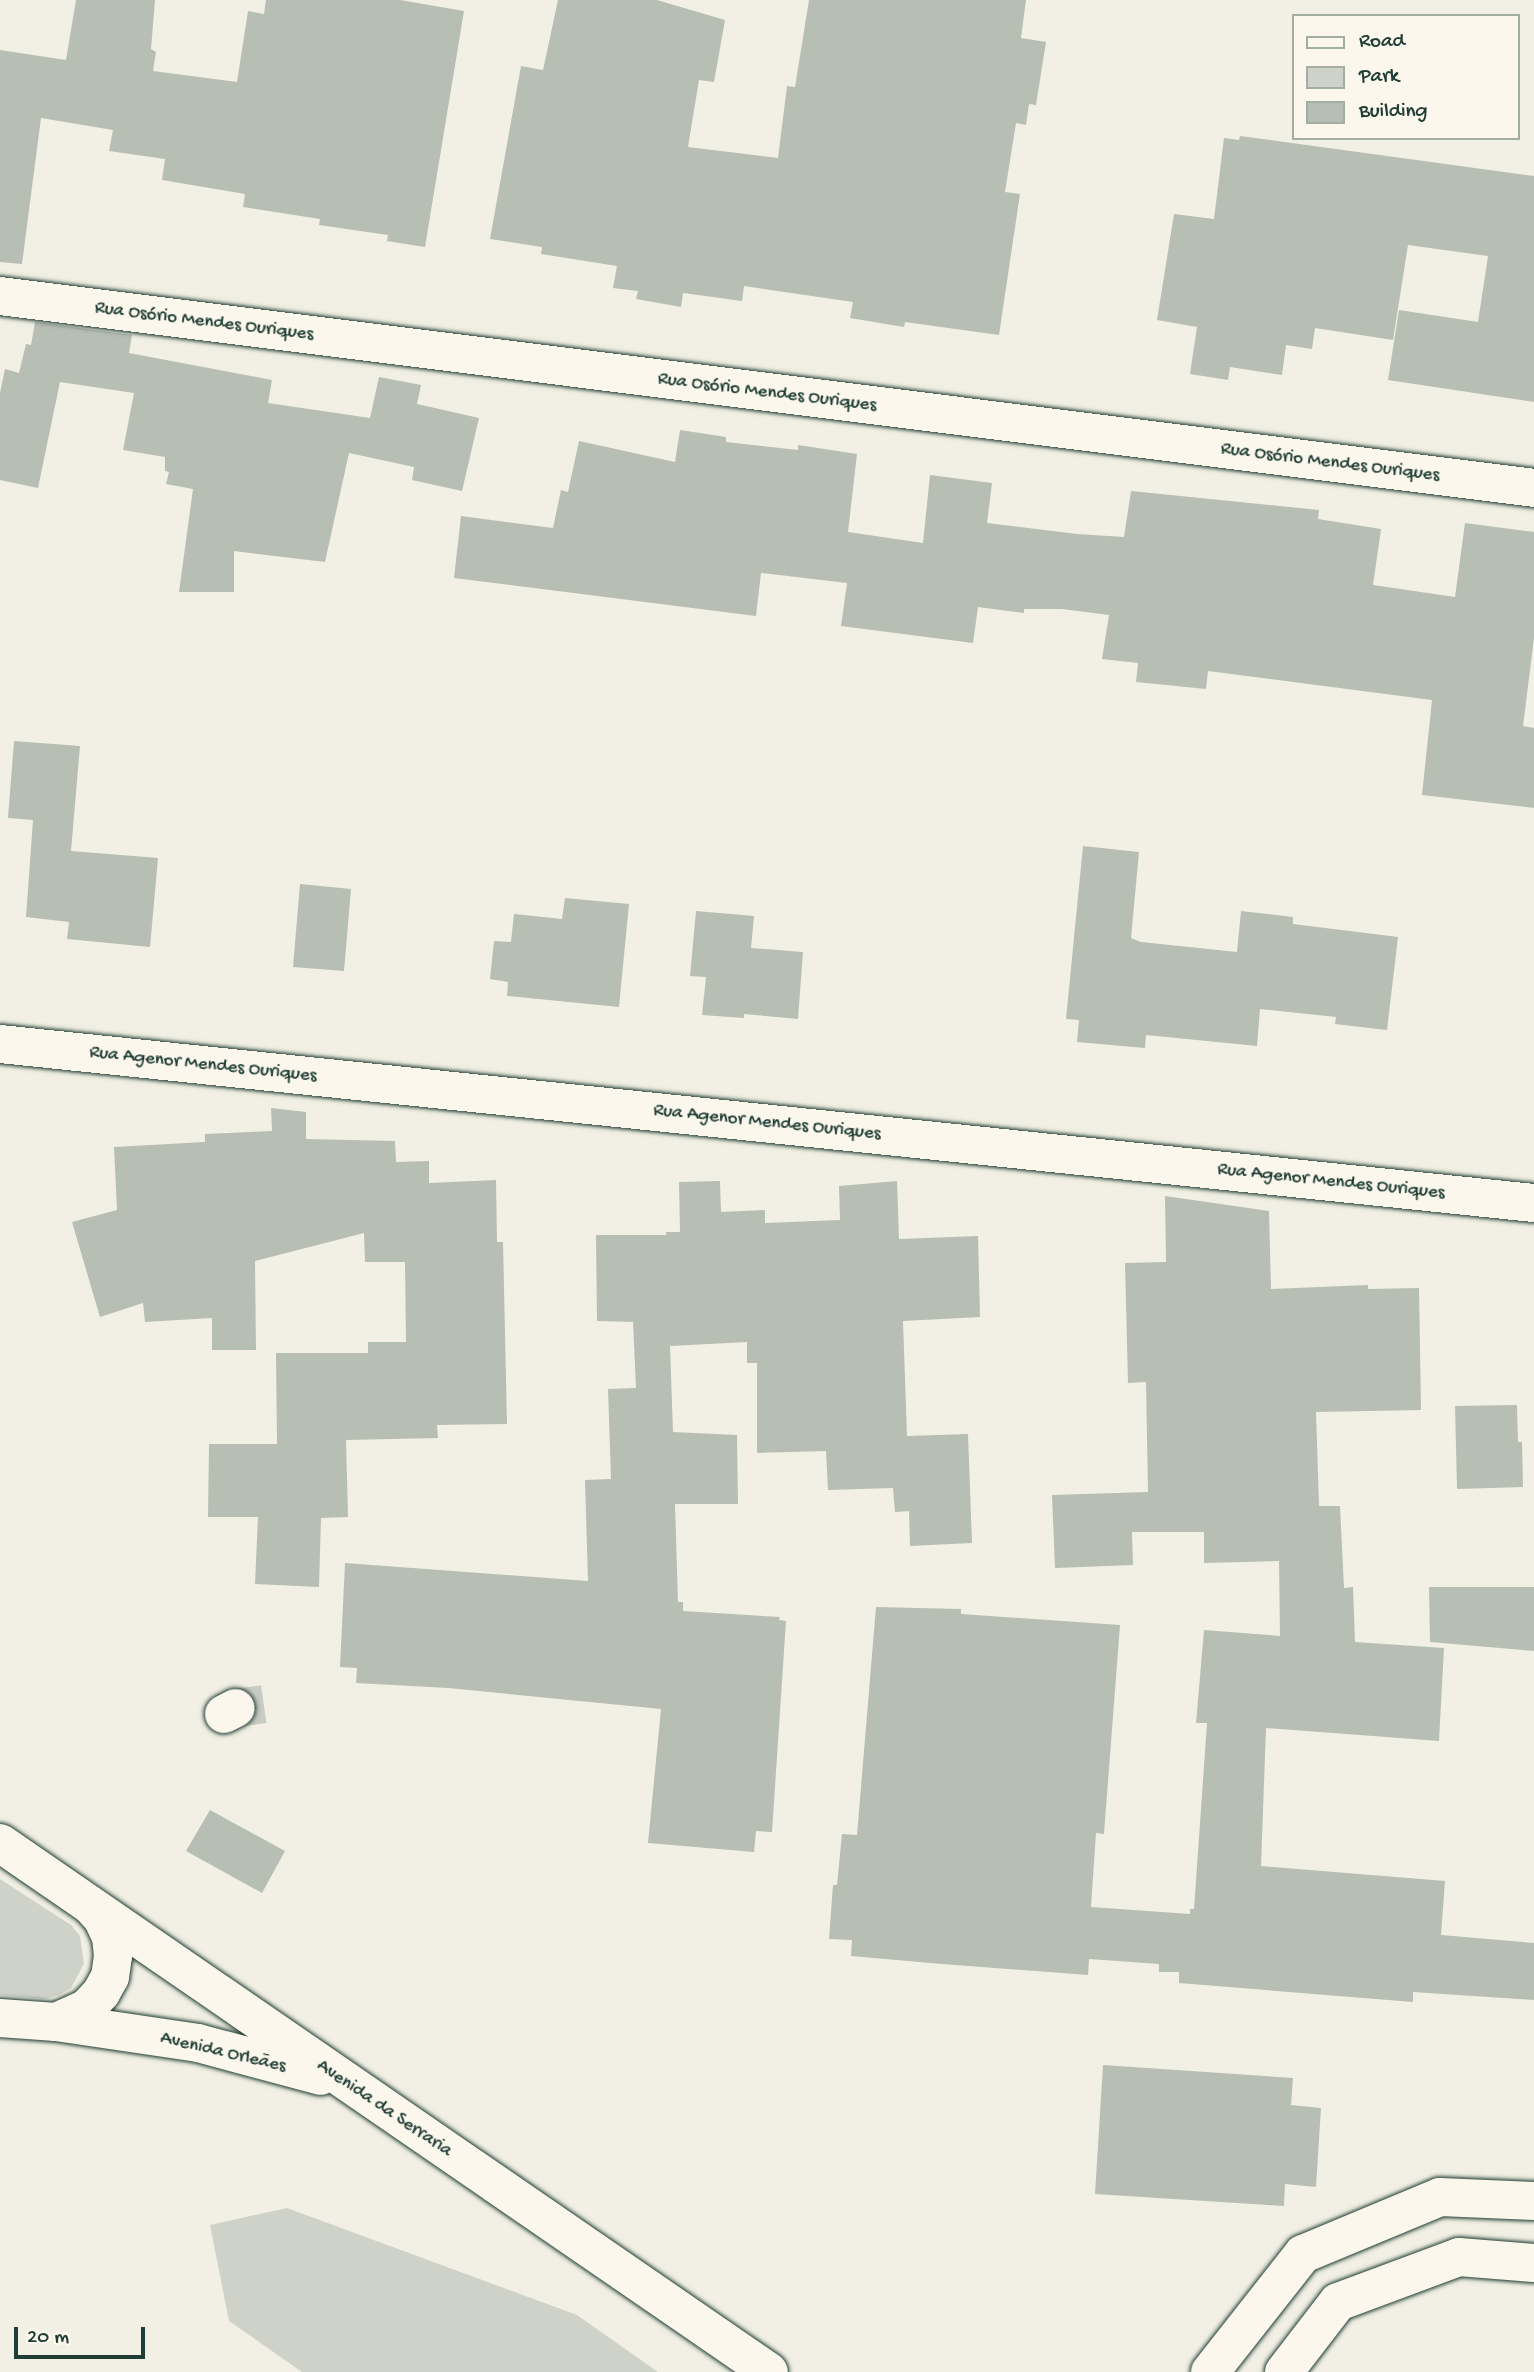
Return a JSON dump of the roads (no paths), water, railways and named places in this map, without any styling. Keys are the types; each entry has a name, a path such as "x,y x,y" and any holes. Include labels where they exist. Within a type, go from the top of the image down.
{"street":[{"name":"Rua Osório Mendes Ouriques","path":"0,296 1534,488"},
{"name":"Rua Agenor Mendes Ouriques","path":"0,1044 1534,1203"},
{"name":"Avenida da Serraria","path":"0,1843 769,2372"},
{"path":"56,2022 87,2007 101,1993 110,1977 113,1956 111,1937 102,1918 89,1904"},
{"name":"Avenida Orleães","path":"0,2018 56,2022 198,2043 347,2084"},
{"path":"1210,2372 1303,2255 1440,2197 1534,2202"},
{"path":"1284,2372 1338,2302 1458,2257 1534,2263"}],"tunnel":[{"path":"236,1708 264,1704"}]}
